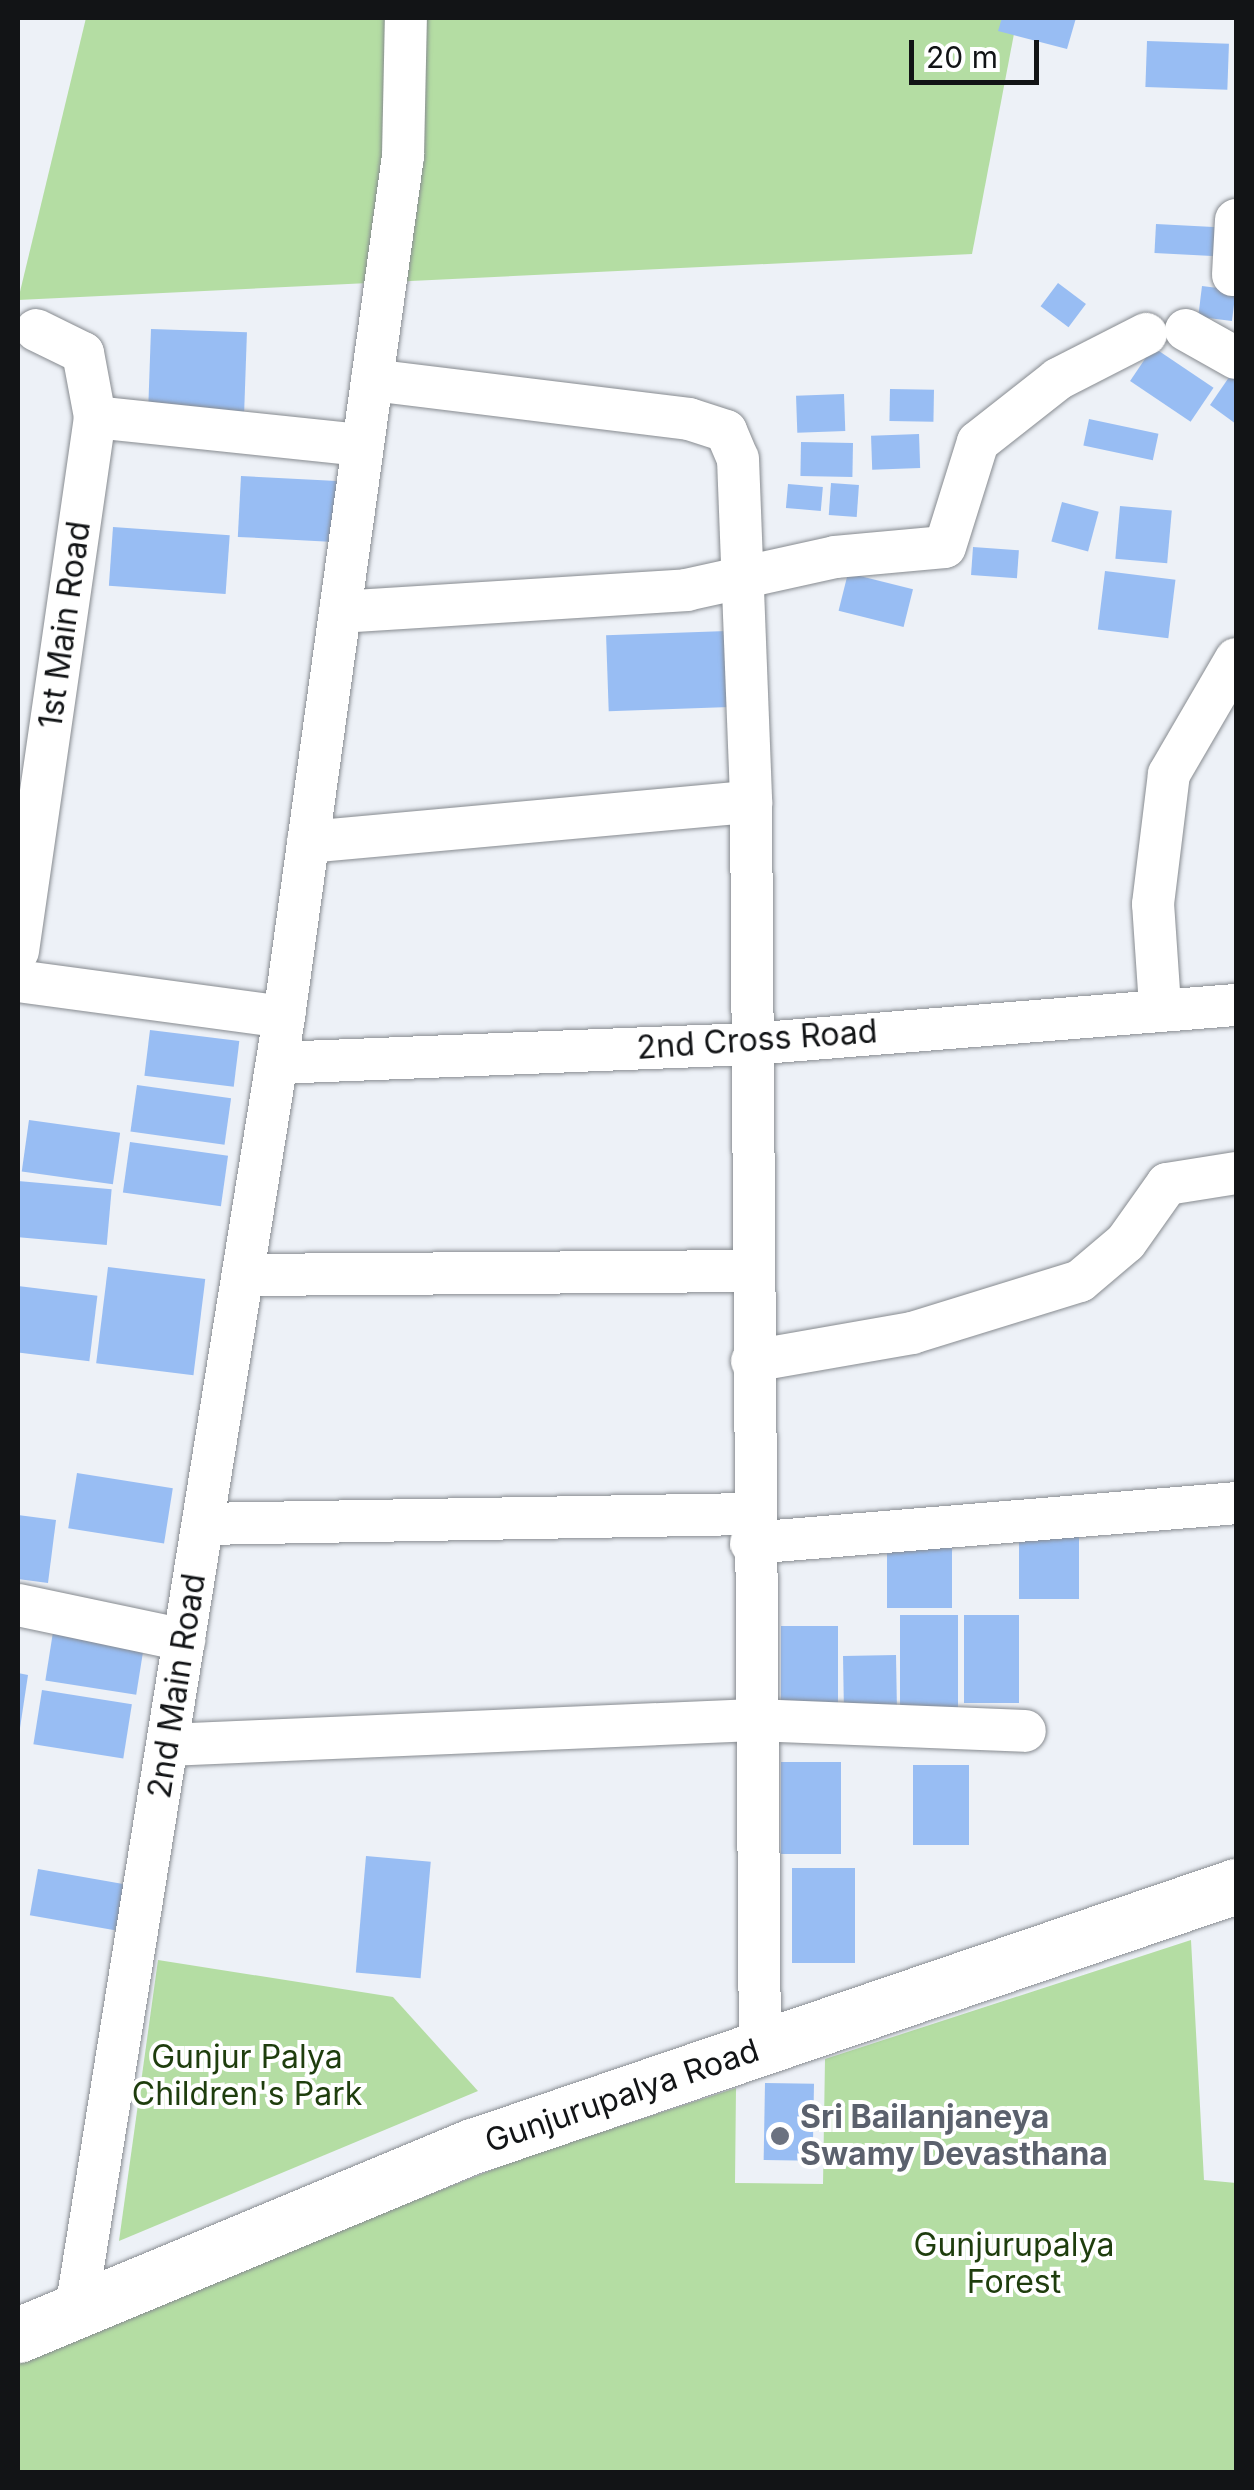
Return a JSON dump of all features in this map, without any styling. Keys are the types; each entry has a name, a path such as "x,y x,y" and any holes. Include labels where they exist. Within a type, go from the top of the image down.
{"street":[{"name":"2nd Main Road","path":"76,2310 284,1017 403,156 406,18"},
{"path":"1233,275 1236,220"},
{"name":"1st Main Road","path":"18,951 28,802 95,417 83,353 36,330"},
{"path":"340,612 740,584 834,558 945,547 978,442 1058,379 1166,332 1236,358"},
{"path":"372,380 689,419 726,431 738,459 751,802 751,1528 760,2050"},
{"path":"95,417 363,446"},
{"path":"1160,1006 1153,904 1168,774 1236,659"},
{"path":"308,842 751,802"},
{"path":"18,981 284,1017"},
{"name":"2nd Cross Road","path":"277,1062 750,1044 1160,1006 1236,1006"},
{"path":"752,1361 912,1333 1080,1281 1126,1242 1166,1184 1236,1173"},
{"path":"243,1275 752,1272"},
{"path":"202,1524 751,1528 1236,1504"},
{"path":"18,1604 184,1640"},
{"path":"168,1745 754,1720 1025,1730"},
{"name":"Gunjurupalya Road","path":"18,2334 473,2146 1236,1886"}],"green space":[{"path":"86,18 1017,18 972,254 18,300"},
{"name":"Gunjurupalya Forest","path":"1191,1940 1204,2180 1236,2183 1236,2472 18,2472 18,2358 517,2160 736,2088 735,2183 823,2184 825,2059"},
{"name":"Gunjur Palya Children's Park","path":"158,1960 393,1997 478,2091 119,2241"}],"building":[{"path":"1002,18 1076,18 1067,49 998,31"},
{"path":"1147,41 1229,44 1227,90 1145,87"},
{"path":"1156,224 1223,228 1221,256 1154,253"},
{"path":"1058,283 1086,304 1068,327 1041,306"},
{"path":"1202,286 1236,290 1232,321 1198,317"},
{"path":"151,329 247,332 244,412 148,409"},
{"path":"1153,347 1214,388 1191,422 1130,381"},
{"path":"1236,367 1236,424 1210,405"},
{"path":"890,389 934,390 933,422 889,421"},
{"path":"844,394 845,431 797,433 796,396"},
{"path":"1089,419 1158,434 1153,460 1083,445"},
{"path":"919,434 920,468 872,470 871,436"},
{"path":"801,442 853,443 852,477 800,476"},
{"path":"241,476 337,481 334,542 238,537"},
{"path":"831,483 859,485 857,517 829,515"},
{"path":"788,484 823,487 821,511 786,508"},
{"path":"1062,502 1099,512 1088,551 1051,542"},
{"path":"1120,506 1172,511 1167,563 1115,559"},
{"path":"113,527 230,535 226,594 109,586"},
{"path":"973,547 1019,550 1017,578 971,575"},
{"path":"1105,571 1175,580 1168,638 1098,630"},
{"path":"848,573 913,589 904,627 839,611"},
{"path":"727,631 730,707 609,711 606,635"},
{"path":"150,1030 239,1041 234,1087 144,1076"},
{"path":"137,1085 231,1098 225,1145 130,1132"},
{"path":"29,1120 120,1133 113,1184 22,1171"},
{"path":"130,1142 228,1156 221,1206 123,1193"},
{"path":"18,1181 112,1189 107,1245 18,1237"},
{"path":"108,1267 205,1279 193,1375 96,1363"},
{"path":"18,1286 97,1296 89,1361 18,1352"},
{"path":"77,1473 173,1488 164,1543 68,1528"},
{"path":"18,1515 56,1520 48,1583 18,1579"},
{"path":"1019,1533 1079,1533 1079,1599 1019,1599"},
{"path":"887,1538 952,1538 952,1608 887,1608"},
{"path":"900,1615 958,1615 958,1709 900,1709"},
{"path":"964,1615 1019,1615 1019,1703 964,1703"},
{"path":"781,1626 838,1626 838,1713 781,1713"},
{"path":"53,1632 144,1646 136,1695 45,1680"},
{"path":"896,1655 897,1713 844,1714 843,1656"},
{"path":"18,1673 28,1675 20,1728 18,1728"},
{"path":"42,1690 132,1704 123,1759 33,1744"},
{"path":"781,1762 841,1762 841,1854 781,1854"},
{"path":"913,1765 969,1765 969,1845 913,1845"},
{"path":"366,1856 431,1862 421,1978 356,1973"},
{"path":"792,1868 855,1868 855,1963 792,1963"},
{"path":"38,1869 132,1885 123,1932 30,1915"},
{"path":"765,2083 814,2084 813,2161 764,2160"}],"place":[{"name":"Sri Bailanjaneya Swamy Devasthana","path":"780,2136"}]}
